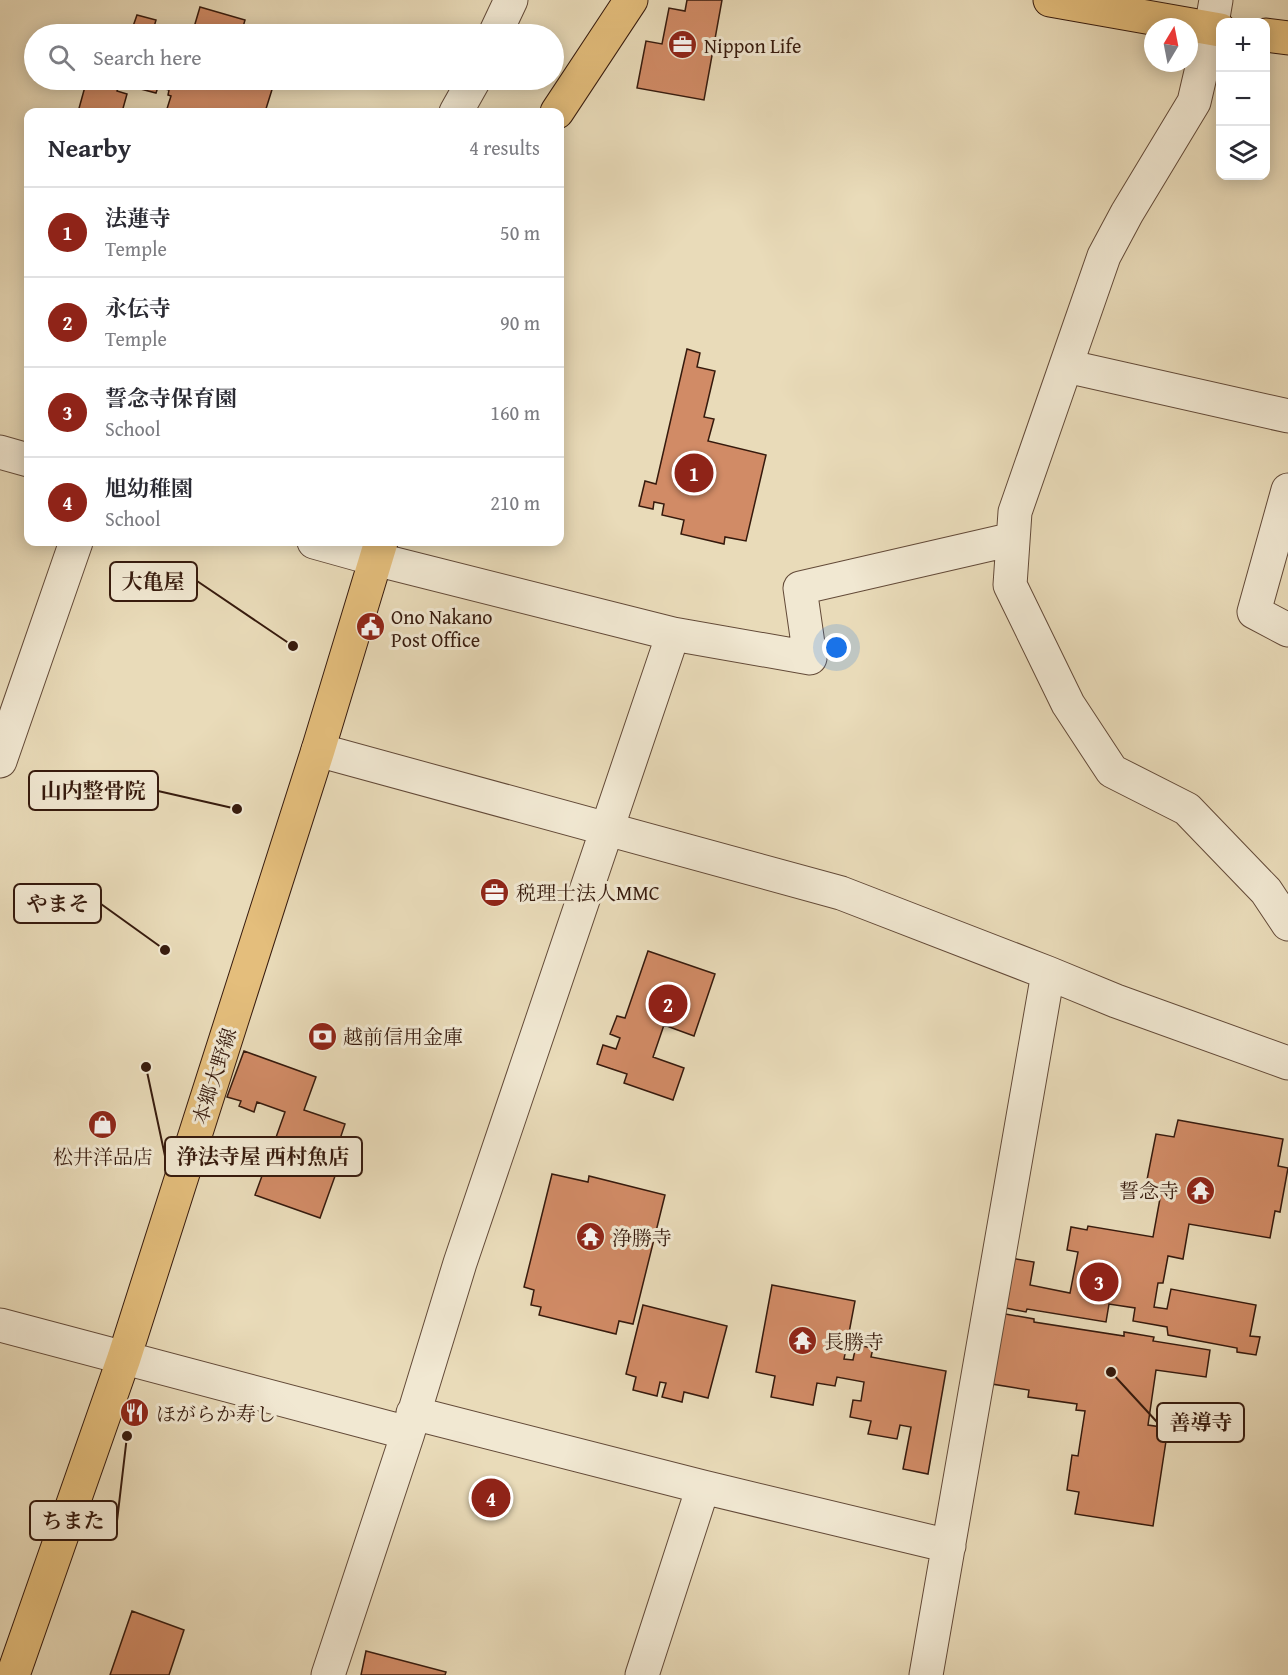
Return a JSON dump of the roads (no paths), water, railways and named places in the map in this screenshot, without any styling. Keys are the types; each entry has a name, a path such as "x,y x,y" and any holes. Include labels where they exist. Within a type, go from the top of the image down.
{"main road":[{"path":"560,108 631,0"},
{"path":"1050,0 1216,19"},
{"path":"1270,36 1288,38"},
{"name":"本郷大野線","path":"13,1675 124,1358 318,750 378,550"}],"street":[{"path":"500,24 511,0"},
{"path":"1216,19 1194,102 1127,213 1104,256 1015,512 1010,585 1068,704 1112,771 1187,809 1266,891 1288,924"},
{"path":"458,108 468,90"},
{"path":"1066,366 1288,416"},
{"path":"0,452 24,459"},
{"path":"1288,490 1254,612 1288,630"},
{"path":"346,546 378,550 673,633 810,658 800,588 1013,539"},
{"path":"0,761 74,546"},
{"path":"328,1675 411,1423 460,1263 673,633"},
{"path":"318,750 841,893 1116,1001 1288,1063"},
{"path":"926,1675 1048,973"},
{"path":"0,1325 124,1358 703,1488 949,1546"},
{"path":"642,1675 703,1488"}],"place":[{"name":"Nippon Life","path":"683,45"},
{"name":"法蓮寺","path":"694,473"},
{"name":"Ono Nakano Post Office","path":"370,627"},
{"name":"大亀屋","path":"293,646"},
{"name":"山内整骨院","path":"237,809"},
{"name":"税理士法人MMC","path":"495,892"},
{"name":"やまそ","path":"165,950"},
{"name":"永伝寺","path":"668,1004"},
{"name":"越前信用金庫","path":"322,1036"},
{"name":"浄法寺屋 西村魚店","path":"146,1067"},
{"name":"松井洋品店","path":"103,1125"},
{"name":"誓念寺","path":"1200,1190"},
{"name":"浄勝寺","path":"591,1237"},
{"name":"誓念寺保育園","path":"1099,1282"},
{"name":"長勝寺","path":"803,1341"},
{"name":"善導寺","path":"1111,1372"},
{"name":"ほがらか寿し","path":"135,1413"},
{"name":"ちまた","path":"127,1436"},
{"name":"旭幼稚園","path":"491,1498"}]}
